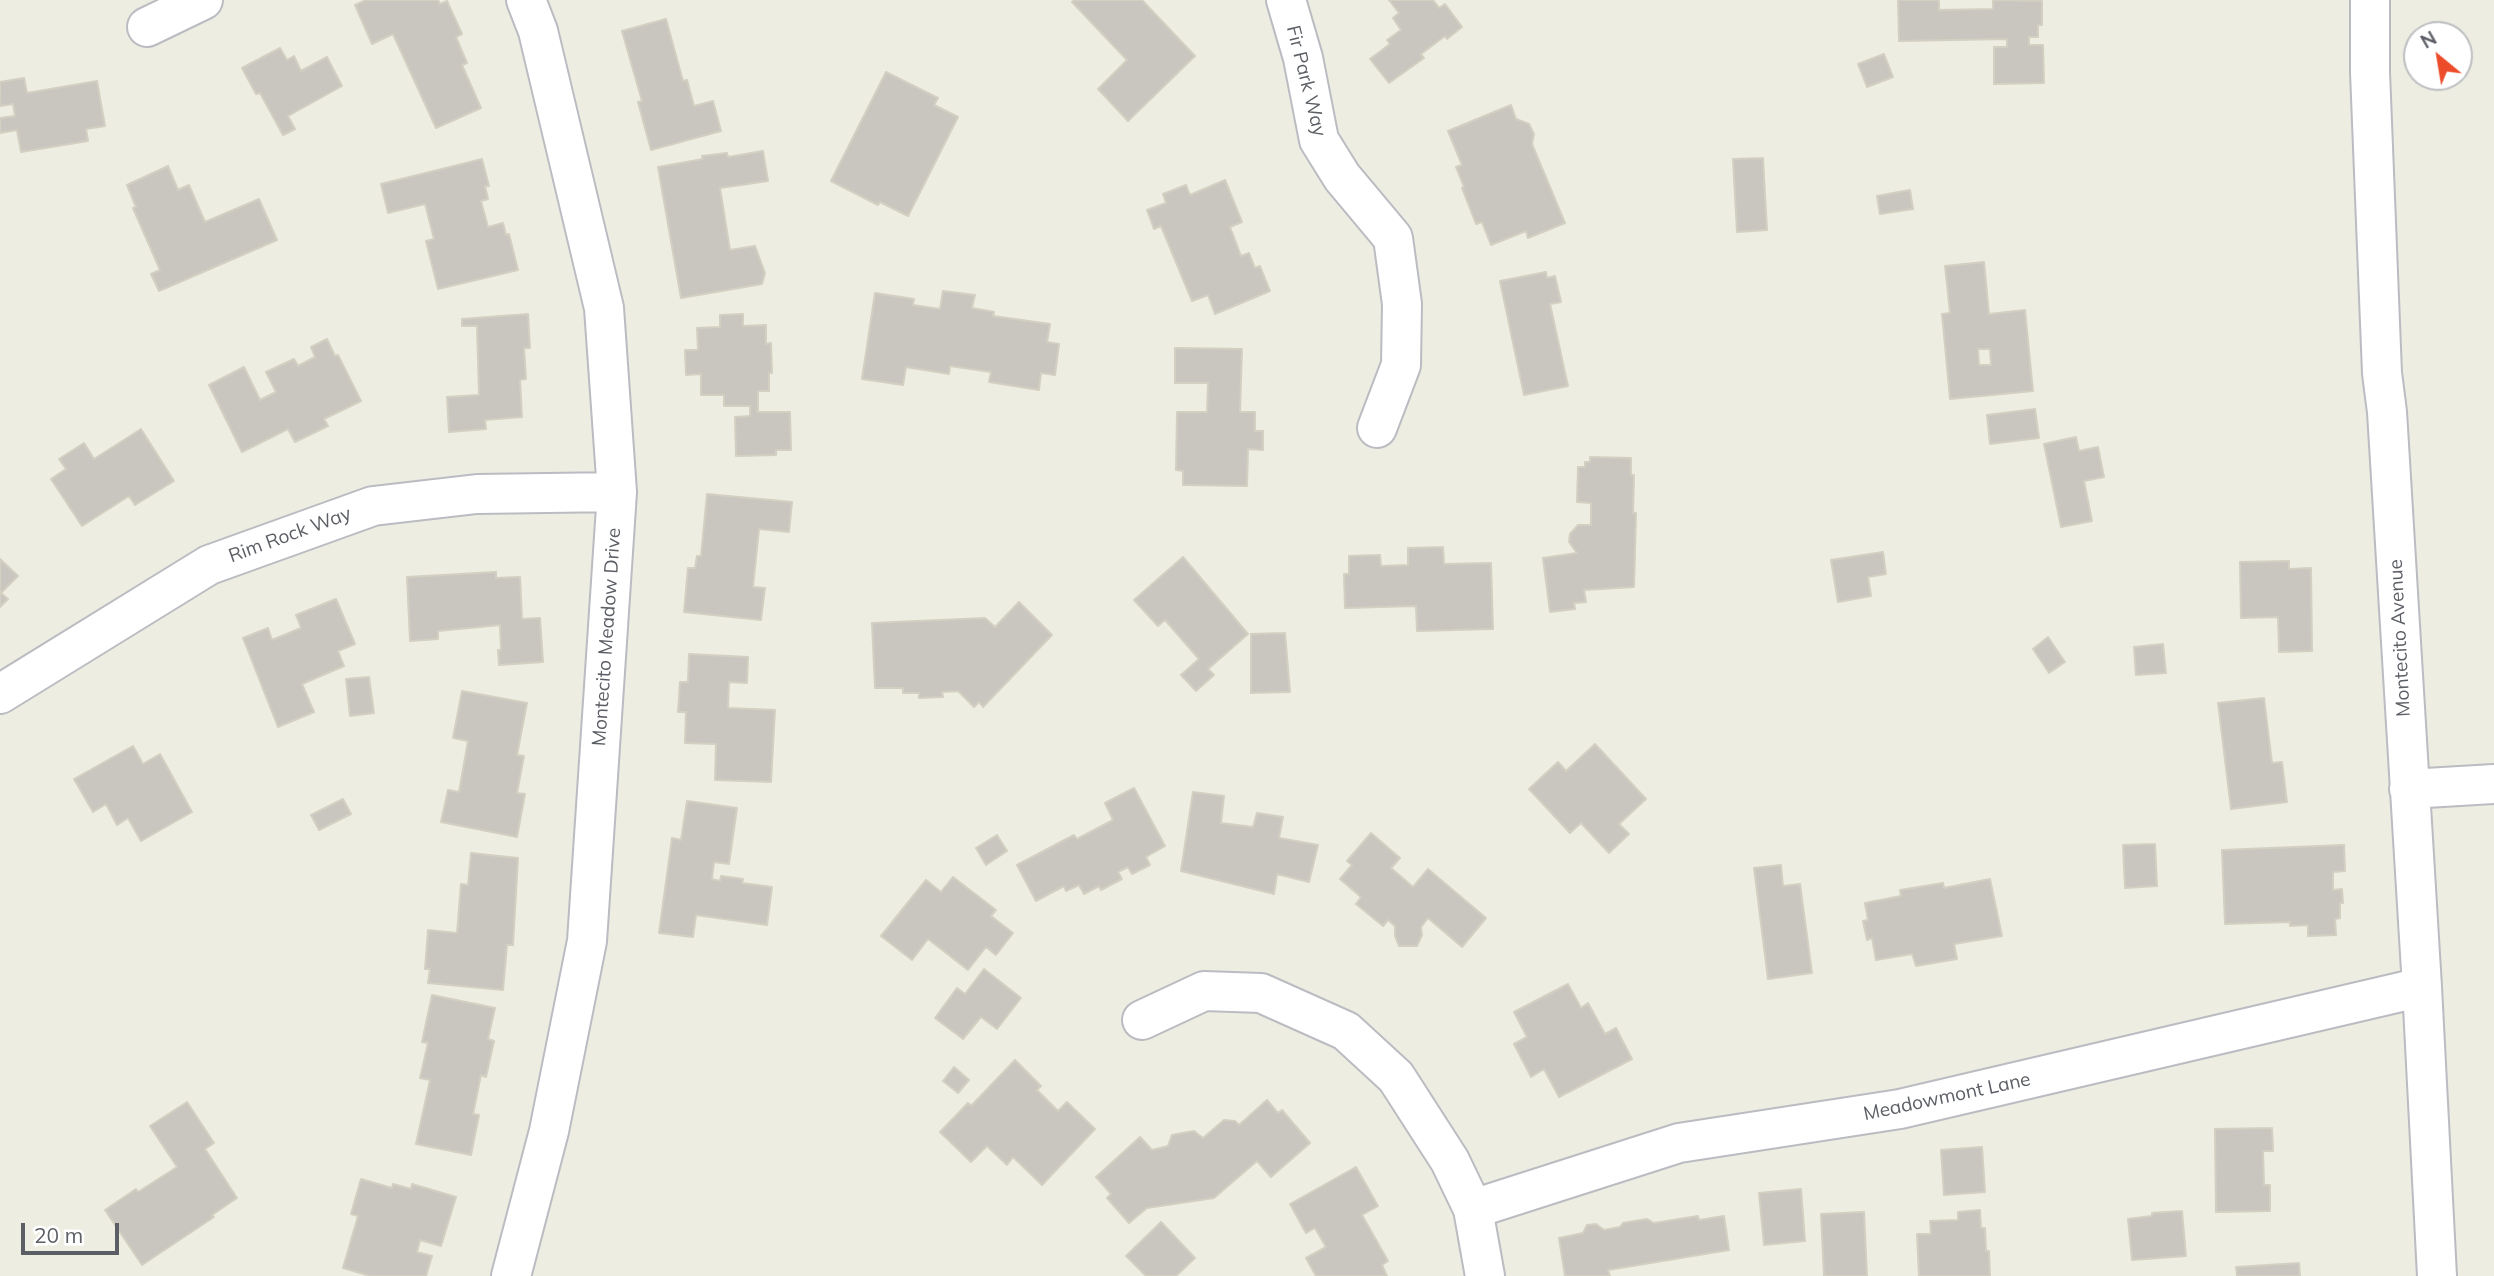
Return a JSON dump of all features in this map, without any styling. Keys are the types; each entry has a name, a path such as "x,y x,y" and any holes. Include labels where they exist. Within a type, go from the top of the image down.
{"street":[{"path":"147,27 203,0"},
{"name":"Montecito Meadow Drive","path":"512,1276 549,1131 587,941 617,492 604,308 538,31 526,0"},
{"name":"Fir Park Way","path":"1286,0 1303,58 1319,140 1342,177 1393,238 1402,304 1401,365 1377,428"},
{"name":"Montecito Avenue","path":"2370,0 2370,72 2382,373 2387,412 2437,1276"},
{"name":"Rim Rock Way","path":"0,694 209,565 373,506 477,494 617,492"},
{"path":"2409,789 2494,784"},
{"name":"Meadowmont Lane","path":"1473,1209 1679,1143 1900,1109 2422,987"},
{"path":"1142,1020 1204,991 1261,993 1346,1031 1396,1077 1450,1161 1473,1209 1485,1276"}],"building":[{"path":"366,0 438,0 440,4 447,1 462,34 456,37 467,63 462,65 481,108 436,128 393,34 372,44 355,5"},
{"path":"1142,0 1195,56 1128,121 1098,89 1127,60 1072,2"},
{"path":"1389,0 1433,0 1439,8 1445,4 1462,27 1421,54 1424,58 1389,83 1370,59 1390,44 1387,40 1401,30 1393,18 1399,13"},
{"path":"1898,0 1939,0 1939,10 1993,9 1993,0 2042,1 2042,25 2038,25 2038,37 2029,37 2029,45 2043,45 2044,83 1994,84 1994,47 2007,47 2007,39 1899,41"},
{"path":"666,19 683,81 687,80 694,106 713,101 721,131 651,150 638,102 642,101 622,31"},
{"path":"280,48 287,60 294,56 301,71 327,57 342,86 288,116 295,129 283,135 260,93 256,94 242,68"},
{"path":"1884,54 1893,77 1867,87 1858,64"},
{"path":"886,72 938,98 934,105 958,117 908,216 880,202 878,205 831,181"},
{"path":"24,78 27,93 97,81 105,126 86,129 88,141 21,152 17,130 0,133 0,118 15,116 13,104 0,106 0,82"},
{"path":"1511,105 1516,119 1529,124 1534,134 1532,144 1565,223 1528,238 1526,231 1491,245 1482,222 1476,224 1462,188 1464,187 1456,167 1462,165 1448,131"},
{"path":"763,151 768,181 720,188 730,250 755,246 765,273 762,284 681,298 658,167 703,159 702,156 727,153 728,157"},
{"path":"1763,158 1767,230 1737,232 1733,159"},
{"path":"482,159 489,186 485,186 488,199 481,201 488,227 503,223 506,235 509,234 518,270 438,289 426,241 434,239 425,204 388,213 381,184"},
{"path":"168,166 178,190 189,185 205,222 259,199 277,240 159,291 151,274 160,270 133,208 136,207 127,185"},
{"path":"1225,180 1242,222 1230,227 1241,256 1249,253 1255,268 1260,266 1270,291 1215,314 1208,295 1192,301 1161,226 1154,229 1147,210 1166,203 1163,194 1186,185 1190,195"},
{"path":"1910,190 1913,209 1880,214 1877,196"},
{"path":"1984,262 1989,314 2025,310 2033,391 1950,399 1942,314 1950,313 1945,266","holes":["1978,349 1990,349 1991,365 1979,365"]},
{"path":"1546,272 1547,278 1555,276 1561,302 1550,304 1568,386 1524,395 1500,281"},
{"path":"943,291 975,295 972,308 994,312 993,316 1050,324 1047,342 1059,344 1055,375 1041,373 1039,390 989,382 991,372 950,366 949,374 906,367 903,385 862,379 875,293 914,299 913,305 940,309"},
{"path":"528,314 530,348 524,348 526,379 520,380 522,417 485,420 486,429 449,432 447,397 479,395 477,326 462,326 462,319"},
{"path":"743,314 743,326 766,325 766,344 771,343 772,373 769,373 769,391 758,391 758,412 790,412 791,450 776,450 776,455 736,456 735,417 750,416 750,406 724,406 724,395 701,395 701,374 686,375 685,350 698,350 697,328 720,327 720,315"},
{"path":"327,339 361,401 324,419 328,426 295,442 288,429 242,452 209,385 244,367 260,400 276,392 266,372 294,359 298,366 315,357 311,347"},
{"path":"1175,348 1242,349 1240,412 1255,412 1255,431 1263,431 1263,450 1248,449 1247,486 1183,485 1183,471 1176,470 1177,412 1207,412 1208,383 1175,383"},
{"path":"2035,409 2039,438 1990,444 1987,415"},
{"path":"141,429 174,481 135,505 129,496 82,526 51,479 66,469 59,459 84,443 94,459"},
{"path":"2076,437 2079,451 2098,447 2104,477 2084,481 2092,521 2061,527 2044,444"},
{"path":"1590,457 1631,458 1631,475 1634,475 1633,513 1636,513 1634,587 1584,590 1586,602 1574,603 1575,609 1550,612 1543,558 1577,553 1569,542 1570,534 1578,525 1591,525 1591,503 1577,502 1578,467 1585,467 1585,462 1590,462"},
{"path":"707,494 792,502 789,532 759,529 753,587 765,588 761,620 684,612 688,568 695,568 697,556 701,556"},
{"path":"1443,547 1444,564 1491,563 1493,629 1417,631 1416,606 1345,608 1344,574 1349,574 1349,556 1380,555 1381,566 1408,565 1408,548"},
{"path":"1883,552 1886,574 1868,577 1871,596 1838,602 1831,560"},
{"path":"1183,557 1248,634 1208,669 1214,675 1196,691 1181,675 1199,659 1165,620 1158,626 1134,600"},
{"path":"0,559 18,576 1,593 8,599 0,607"},
{"path":"2289,561 2289,569 2311,568 2312,651 2279,652 2278,617 2241,618 2240,562"},
{"path":"496,572 496,578 520,577 522,619 540,618 543,662 499,665 500,625 438,631 438,639 410,641 407,577"},
{"path":"336,599 355,644 338,651 344,666 302,684 314,712 278,727 243,638 268,628 272,640 301,628 296,615"},
{"path":"1019,602 1052,635 983,707 979,702 974,707 958,691 942,692 943,697 919,698 919,693 903,693 903,688 875,688 872,623 985,618 995,627"},
{"path":"1285,633 1290,692 1251,693 1251,634"},
{"path":"2048,637 2065,662 2049,673 2033,649"},
{"path":"2163,644 2166,673 2136,675 2134,647"},
{"path":"689,654 748,657 747,683 729,682 728,708 775,710 771,782 715,780 716,744 685,743 686,712 678,712 680,682 688,682"},
{"path":"369,677 374,713 350,716 346,679"},
{"path":"462,691 527,703 517,755 524,756 517,793 525,794 517,837 441,822 448,790 459,792 468,741 453,738"},
{"path":"2264,698 2272,763 2282,762 2287,802 2231,809 2218,703"},
{"path":"1595,744 1646,799 1619,824 1629,834 1609,853 1581,823 1570,833 1529,789 1558,762 1566,771"},
{"path":"133,746 143,764 160,754 192,812 141,841 128,818 117,825 106,804 93,812 74,779"},
{"path":"1134,788 1165,846 1146,857 1150,865 1132,874 1128,867 1118,872 1122,879 1101,890 1099,886 1084,894 1079,885 1066,891 1064,886 1036,901 1017,865 1074,835 1077,839 1113,820 1105,803"},
{"path":"1193,792 1224,796 1221,823 1253,827 1257,813 1283,817 1279,838 1318,845 1309,882 1277,874 1274,894 1181,871"},
{"path":"343,799 351,814 319,830 311,815"},
{"path":"687,801 737,808 729,864 714,862 712,879 720,881 721,876 743,879 742,883 772,887 767,925 696,915 693,937 659,933 672,838 681,840"},
{"path":"1371,833 1400,858 1391,868 1413,887 1428,869 1486,918 1462,947 1428,918 1421,927 1422,935 1417,946 1399,946 1395,926 1388,920 1383,926 1356,904 1361,897 1340,879 1352,865 1347,861"},
{"path":"997,835 1007,851 986,865 976,848"},
{"path":"2155,844 2157,886 2125,888 2123,845"},
{"path":"2344,845 2345,871 2333,872 2333,890 2342,889 2343,903 2340,903 2340,918 2335,919 2336,935 2308,936 2308,925 2290,926 2290,922 2225,924 2222,850"},
{"path":"471,853 518,858 513,945 507,945 503,990 428,983 430,969 425,969 428,930 457,933 461,884 468,885"},
{"path":"1781,865 1783,886 1800,884 1812,973 1768,979 1754,868"},
{"path":"953,877 996,910 991,916 1013,933 996,955 986,947 968,970 928,939 912,960 881,936 926,880 941,892"},
{"path":"1990,879 2002,936 1954,944 1957,959 1916,966 1912,954 1876,960 1872,938 1867,940 1863,921 1868,920 1865,903 1901,896 1900,890 1943,883 1944,888"},
{"path":"984,969 1021,998 997,1029 981,1017 963,1039 935,1018 957,988 965,994"},
{"path":"1568,984 1581,1008 1588,1003 1605,1034 1616,1028 1632,1059 1559,1097 1544,1069 1531,1077 1514,1044 1527,1037 1514,1012"},
{"path":"432,995 495,1008 488,1039 494,1041 486,1077 481,1075 473,1114 479,1115 471,1155 416,1144 430,1080 420,1078 428,1043 422,1042"},
{"path":"1015,1060 1041,1086 1037,1090 1058,1111 1067,1102 1095,1129 1042,1185 1013,1157 1007,1165 987,1146 971,1162 940,1132 968,1103 971,1106"},
{"path":"954,1067 969,1080 958,1093 943,1081"},
{"path":"1267,1100 1278,1113 1282,1110 1310,1143 1271,1177 1257,1161 1214,1198 1147,1208 1129,1223 1107,1198 1111,1194 1096,1177 1140,1137 1152,1150 1168,1146 1172,1135 1194,1131 1203,1138 1224,1120 1235,1121 1239,1125"},
{"path":"187,1102 214,1143 205,1149 237,1198 212,1215 214,1217 142,1265 105,1210 136,1189 138,1192 177,1167 150,1126"},
{"path":"2272,1128 2273,1151 2263,1151 2264,1185 2270,1185 2270,1211 2216,1212 2215,1129"},
{"path":"1982,1147 1985,1192 1944,1195 1941,1150"},
{"path":"1356,1167 1378,1206 1362,1215 1388,1261 1382,1265 1387,1276 1316,1276 1306,1258 1326,1247 1315,1228 1306,1233 1290,1204"},
{"path":"361,1179 392,1188 393,1184 411,1189 412,1184 456,1197 441,1246 420,1240 417,1252 432,1256 426,1276 370,1276 343,1268 358,1216 351,1214"},
{"path":"1801,1189 1805,1241 1764,1245 1759,1193"},
{"path":"1980,1210 1981,1228 1985,1228 1986,1251 1989,1251 1990,1276 1919,1276 1917,1234 1931,1234 1930,1221 1958,1220 1958,1212"},
{"path":"2182,1211 2186,1256 2132,1260 2128,1219 2152,1216 2152,1213"},
{"path":"1864,1212 1867,1276 1824,1276 1821,1214"},
{"path":"1698,1216 1699,1220 1724,1216 1729,1250 1608,1270 1610,1276 1565,1276 1559,1238 1583,1233 1587,1225 1596,1224 1604,1230 1647,1219 1654,1223"},
{"path":"1161,1222 1195,1258 1176,1276 1146,1276 1126,1256"},
{"path":"2299,1263 2300,1276 2237,1276 2236,1267"}]}
